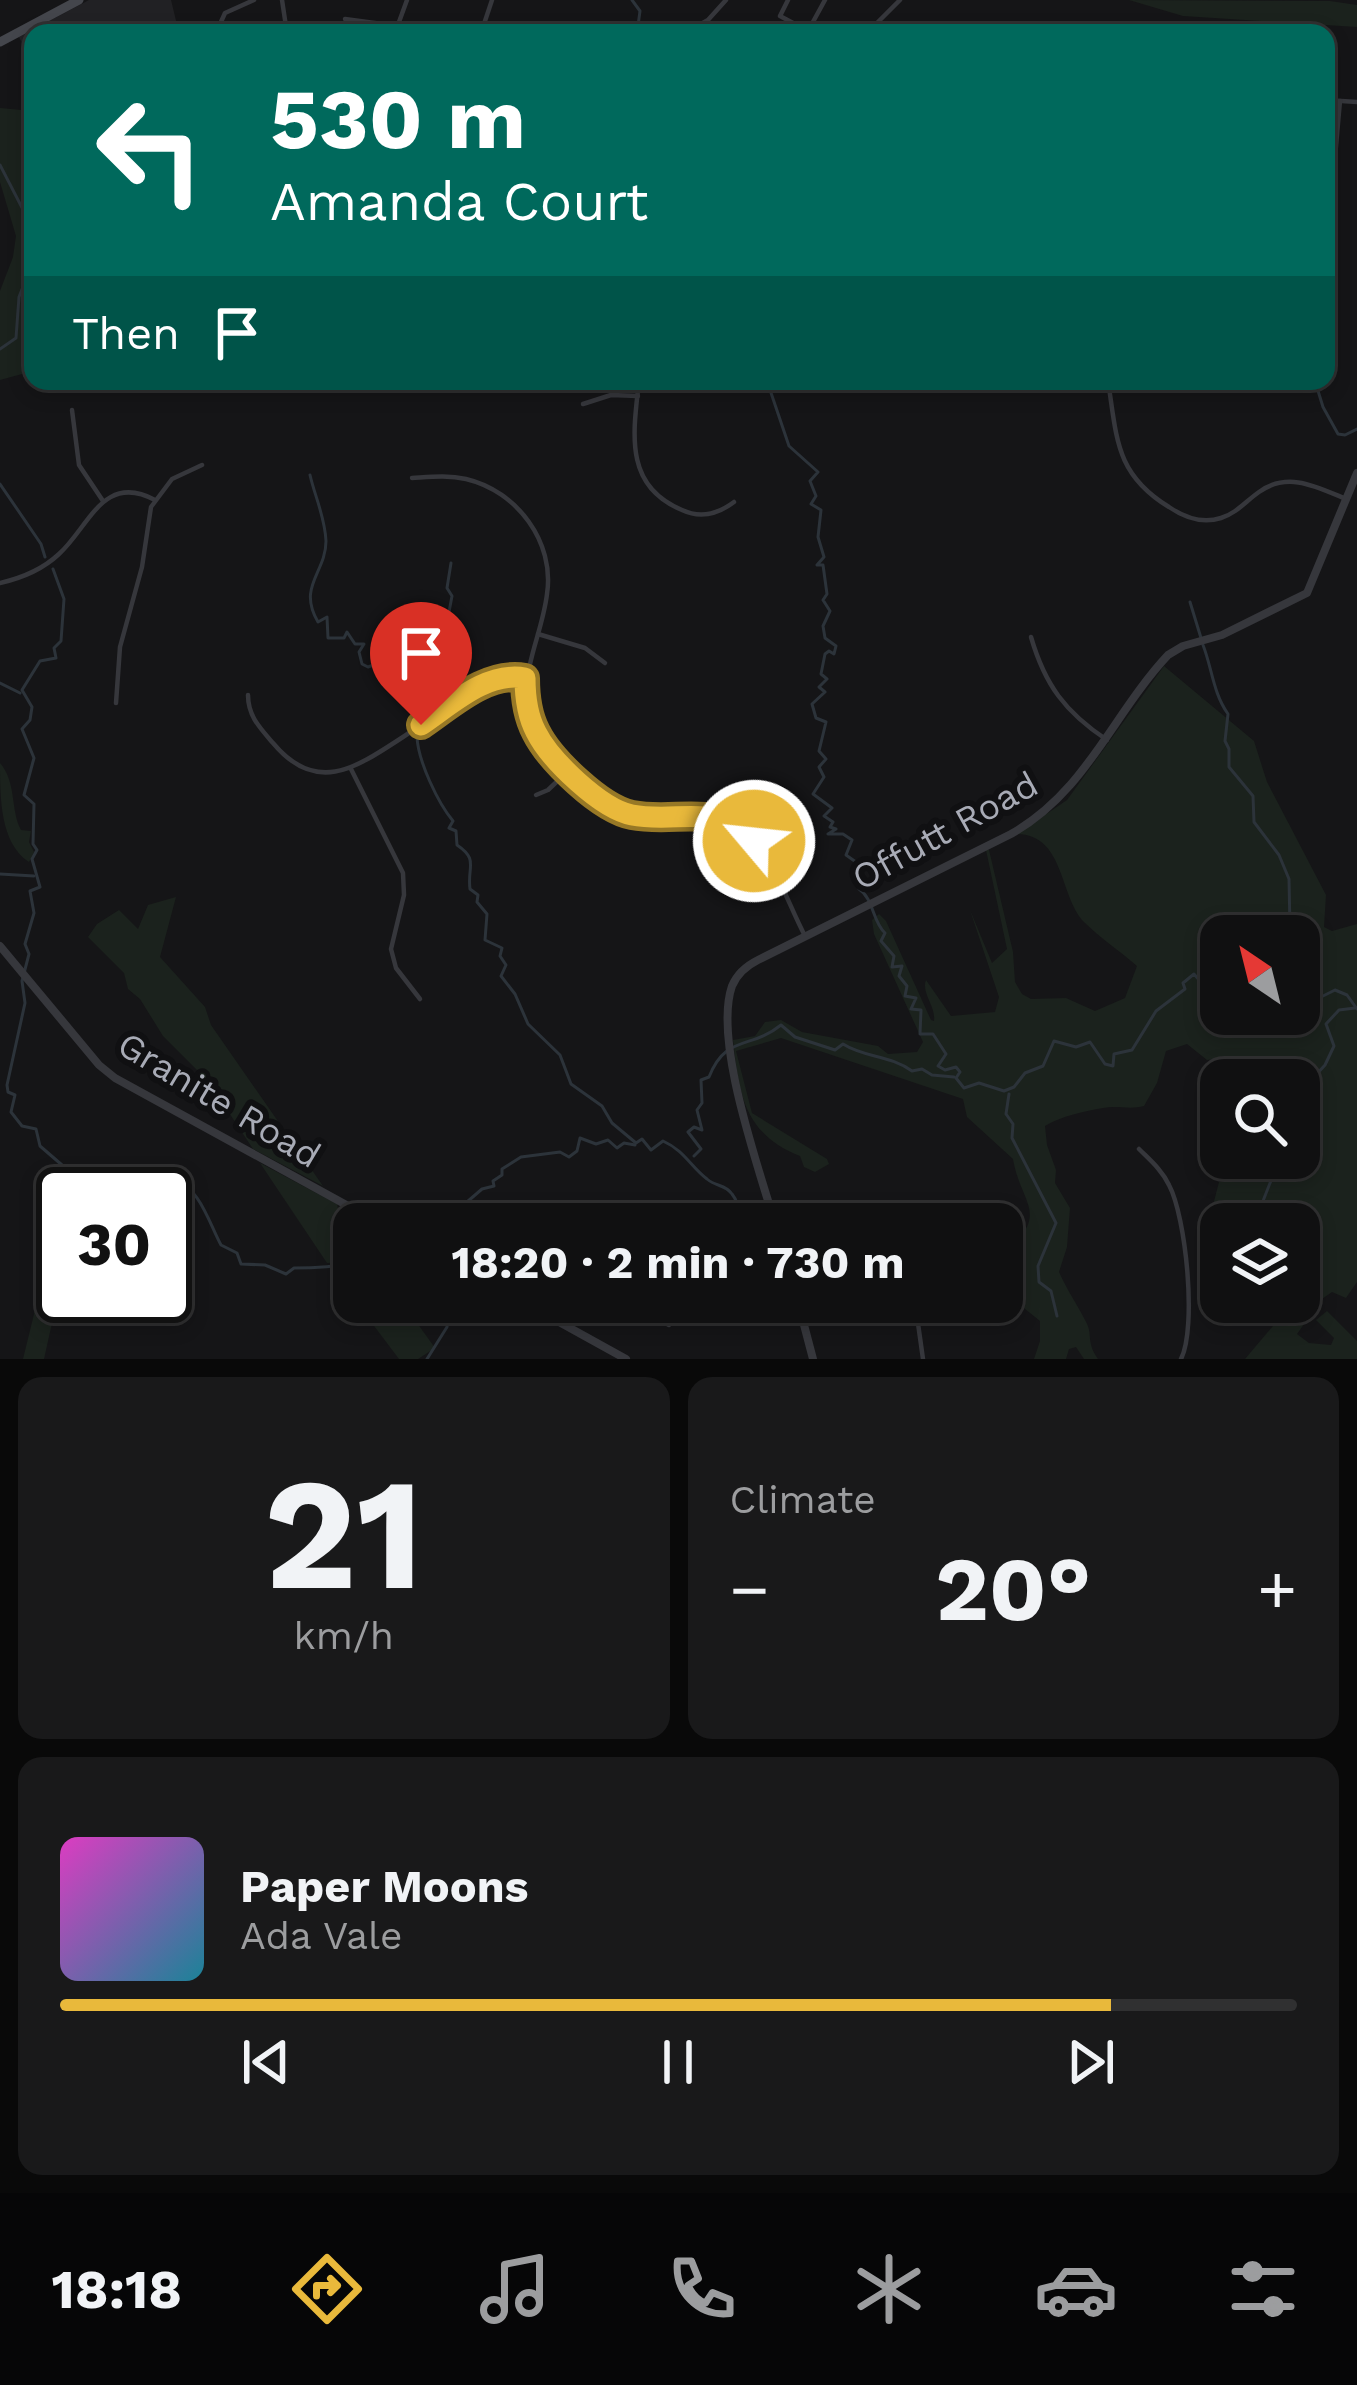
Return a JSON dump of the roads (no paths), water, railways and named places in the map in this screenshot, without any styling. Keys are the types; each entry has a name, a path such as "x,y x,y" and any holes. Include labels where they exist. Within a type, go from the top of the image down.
{"main road":[{"path":"32,24 71,2"}],"street":[{"path":"220,24 225,13 254,0"},
{"path":"701,24 726,0"},
{"path":"788,0 780,16 795,24"},
{"path":"875,24 900,0"},
{"path":"345,19 368,24"},
{"path":"1335,101 1357,102"},
{"path":"1335,152 1340,101"},
{"path":"639,390 638,468 649,489 668,504 697,516 724,510 734,502"},
{"path":"1109,390 1127,469 1143,490 1180,514 1201,520 1222,518 1262,489 1289,481 1346,499"},
{"path":"584,404 611,395 638,396"},
{"path":"72,410 79,465 103,501"},
{"path":"116,703 120,647 155,500 172,479 202,465"},
{"name":"Offutt Road","path":"769,1203 736,1091 730,996 738,976 753,962 1031,821 1073,785 1171,652 1222,635 1305,595 1357,473"},
{"path":"412,478 472,480 492,488 521,512 542,544 548,596 525,678 525,697 534,729 568,771 622,813 646,817 706,814 741,829 761,851 805,936"},
{"path":"0,583 24,577 52,560 103,501 131,492 155,500"},
{"path":"538,634 585,648 604,663"},
{"path":"1031,637 1055,695 1107,740"},
{"path":"248,695 253,717 289,759 322,773 351,769 489,682 506,676 525,678"},
{"path":"351,769 403,873 404,895 391,949 396,968 420,999"},
{"path":"536,795 568,771"},
{"name":"Granite Road","path":"0,946 115,1078 343,1203"},
{"path":"1139,1149 1162,1174 1177,1205 1191,1322 1181,1359"},
{"path":"561,1323 626,1359"},
{"path":"665,1323 669,1325"},
{"path":"804,1323 813,1359"},
{"path":"918,1323 923,1359"}],"waterway":[{"path":"632,0 640,11 638,24"},
{"path":"0,165 24,212"},
{"path":"0,349 16,338 24,284"},
{"path":"770,390 789,446 818,472 810,481 816,496 811,504 821,510 818,537 824,557 817,565 823,565 827,594 823,600 830,611 823,626 825,638 836,646 834,654 825,654 821,674 827,679 819,687 825,692 812,704 816,718 826,722 819,751 826,759 819,767 824,777 813,794 832,808 824,816 836,829 828,834 843,834 852,840 846,855 863,867 859,889 885,933 881,941 894,956 892,967 902,966 899,976 907,986 905,996 916,998 911,1009 921,1010 920,1034 933,1034 946,1054 938,1066 945,1070 956,1067 960,1072 956,1078 964,1088 979,1083 1004,1091 1025,1073 1043,1066 1054,1041 1076,1047 1090,1042 1105,1064 1113,1066 1114,1054 1132,1050 1156,1011 1185,989 1183,983 1194,974 1200,981"},
{"path":"1318,390 1338,434 1357,429"},
{"path":"310,475 326,541 311,589 312,609 318,622 327,617 328,638 344,638 347,632 355,644 364,644 359,652 362,664 379,663 422,707 422,718"},
{"path":"0,484 45,557"},
{"path":"411,695 439,669 439,656 453,630 452,596 447,588 451,563"},
{"path":"53,569 64,599 61,641 54,648 56,658 40,661 22,690 32,707 22,729 34,758 24,795 34,804 33,844 37,850 32,859 40,887 30,891 34,913 25,944 29,954 22,981 25,1003 7,1085 15,1095 11,1112 22,1126 36,1129 40,1146 62,1165"},
{"path":"1190,602 1201,638"},
{"path":"1203,645 1228,714 1229,767 1253,796 1254,822 1279,855 1289,879 1290,915"},
{"path":"0,683 20,693"},
{"path":"417,737 430,781 453,821 449,828 456,831 457,845 470,859 470,889 487,914 485,940 502,948 500,956 506,965 501,976 528,1024 560,1055 571,1084 602,1106 612,1123 636,1143 642,1139 651,1150 663,1141 677,1149 707,1179 729,1191 736,1203"},
{"path":"0,874 34,876"},
{"path":"1320,997 1335,990 1347,995 1357,1009"},
{"path":"1320,1071 1334,1046 1326,1024 1339,1010 1355,1008"},
{"path":"694,1156 701,1149 688,1132 694,1127 702,1130 697,1110 702,1103 701,1080 709,1077 731,1048 781,1025 795,1037 835,1050 843,1044 912,1071 954,1077"},
{"path":"1009,1094 1006,1114 1013,1124 1012,1138 1056,1223 1038,1266 1039,1282 1051,1291 1057,1316"},
{"path":"466,1203 482,1189 494,1186 502,1169 521,1157 560,1152 569,1157 577,1151 580,1138 596,1144 608,1140 617,1148 624,1143 635,1145"},
{"path":"1262,1203 1272,1179"},
{"path":"192,1192 221,1245 237,1253 241,1264 265,1265 286,1274 294,1268 333,1266"},
{"path":"427,1359 447,1323"}]}
